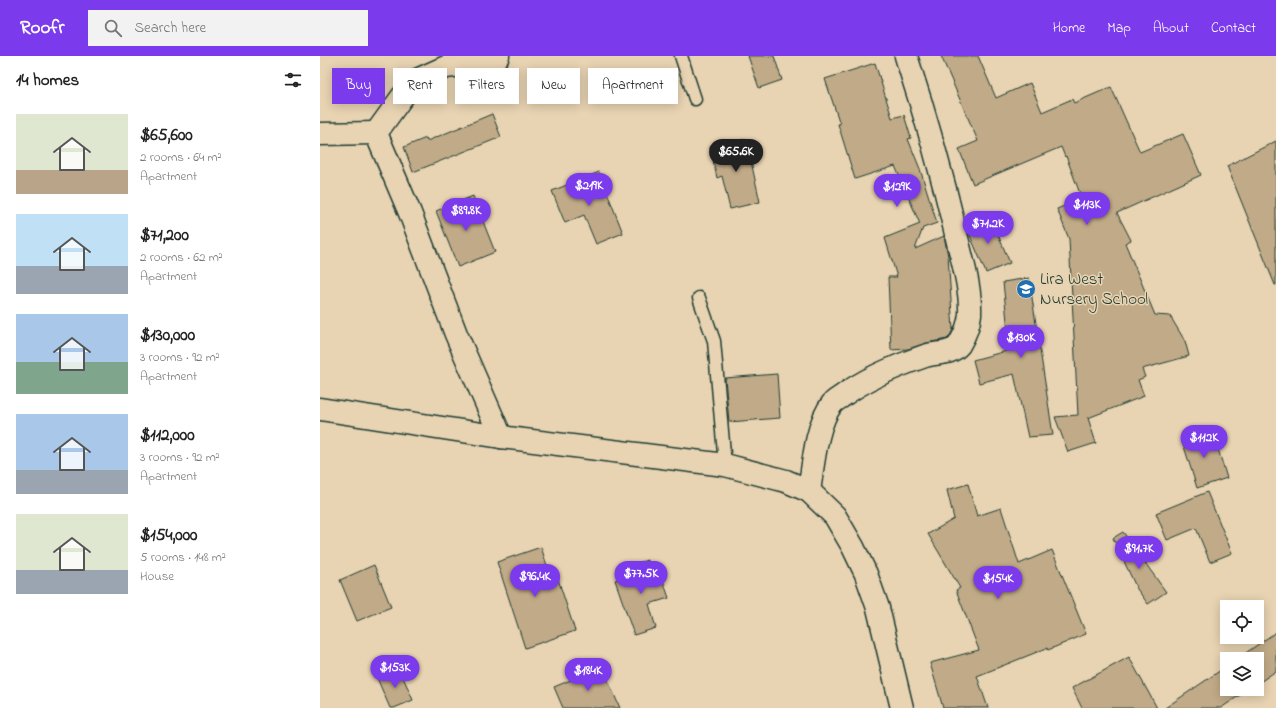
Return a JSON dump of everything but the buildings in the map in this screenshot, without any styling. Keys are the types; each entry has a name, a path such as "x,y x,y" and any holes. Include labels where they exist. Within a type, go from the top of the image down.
{"street":[{"path":"376,133 416,80 446,67 475,63 498,56"},
{"path":"809,491 821,428 832,404 849,391 888,370 927,355 952,351 958,346 968,327 970,314 968,285 925,115 906,56"},
{"path":"320,134 376,133"},
{"path":"376,133 410,213 456,334 501,437"},
{"path":"320,409 501,437 725,465 786,481 809,491 835,516 853,546 866,574 878,608 902,708"}],"lane":[{"path":"681,56 695,99"},
{"path":"698,298 714,341 725,465"}],"place":[{"name":"Lira West Nursery School","path":"1026,289"}]}
